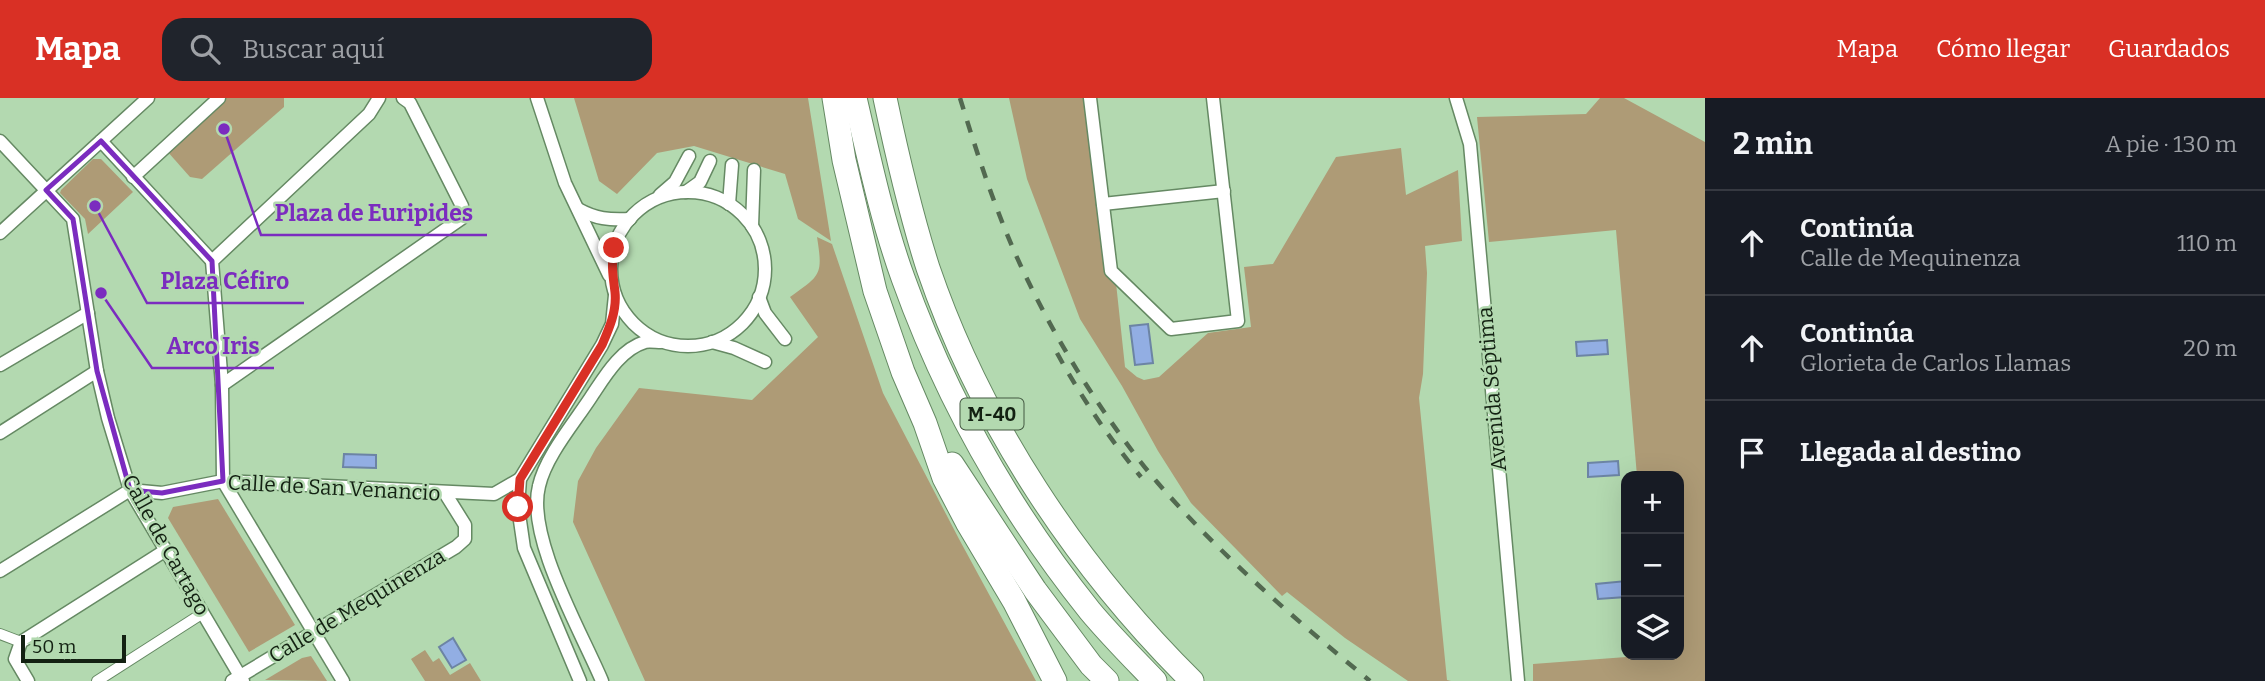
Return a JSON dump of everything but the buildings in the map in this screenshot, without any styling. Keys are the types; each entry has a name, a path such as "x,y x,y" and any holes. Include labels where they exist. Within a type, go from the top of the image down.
{"highway":[{"path":"834,98 844,160 875,291 903,372 925,423 944,478 1014,601 1055,681"},
{"name":"M-40","path":"855,98 902,276 938,367 965,423 1012,501 1061,573 1091,613 1155,681"},
{"name":"M-40","path":"885,98 910,209 929,269 964,358 990,410 1036,489 1084,557 1142,628 1192,681"},
{"path":"925,423 1035,590 1091,665 1107,681"}],"street":[{"path":"0,233 148,98"},
{"path":"133,177 219,98"},
{"path":"212,261 369,114 379,98"},
{"path":"222,384 462,218 456,195 410,103 403,98"},
{"path":"537,98 565,183 626,315 643,331 665,342"},
{"path":"1090,98 1111,271 1171,329 1238,321 1213,98"},
{"name":"Avenida Séptima","path":"1456,98 1470,144 1518,681"},
{"name":"Calle de Cartago","path":"0,141 73,219 97,371 108,418 131,490 238,679"},
{"path":"101,141 212,261 222,384 223,481 342,681"},
{"path":"580,681 524,548 518,507 520,479 602,345 612,324 614,288 611,265 620,233 630,219 675,182 689,156"},
{"path":"687,192 700,182 710,161"},
{"path":"729,204 732,165"},
{"path":"752,226 754,170"},
{"path":"1103,204 1224,191"},
{"path":"602,681 540,534 537,514 538,487 546,466 606,374 624,354 644,342 688,345 711,342 732,332 748,317 759,297 764,279 760,243 752,226 729,204 701,193 687,192 670,194 655,200"},
{"path":"577,209 608,220 630,219"},
{"path":"759,297 765,313 785,339"},
{"path":"0,365 88,313"},
{"path":"711,342 734,348 765,362"},
{"path":"0,433 97,371"},
{"name":"Calle de San Venancio","path":"131,490 162,493 223,481 494,494 520,479"},
{"path":"0,571 131,490"},
{"name":"Calle de Mequinenza","path":"238,679 456,547 464,539 465,525 445,493"},
{"path":"28,681 15,659 22,642 166,550"},
{"path":"96,681 203,613"},
{"path":"0,634 22,642"}],"highlighted area":[{"path":"101,141 212,261 223,481 162,493 130,490 97,371 73,219 46,190"}],"shaded area":[{"path":"224,98 284,98 284,107 202,179 190,177 167,151"},
{"path":"574,98 808,98 831,241 798,219 785,174 694,146 657,153 617,194 599,181"},
{"path":"1009,98 1084,98 1116,283 1125,367 1144,380 1159,377 1208,333 1251,327 1244,267 1273,264 1336,157 1401,148 1406,195 1458,170 1462,241 1425,246 1427,273 1423,374 1419,398 1447,680 1451,681 1408,681 1345,638 1287,592 1282,596 1191,503 1080,319 1027,179"},
{"path":"1600,98 1624,98 1705,142 1705,681 1533,681 1533,664 1621,657 1621,660 1684,660 1684,471 1637,471 1616,230 1489,242 1477,117 1586,114"},
{"path":"93,159 101,159 133,192 88,234 85,219 60,193"},
{"path":"817,237 832,244 883,393 1036,681 645,681 573,522 578,481 596,448 639,388 752,400 818,337 790,297 808,284 817,273 820,259"},
{"path":"218,499 295,625 249,652 168,518 173,507"},
{"path":"425,650 433,662 439,658 450,675 470,663 481,681 425,681 411,659"},
{"path":"311,656 327,681 265,680 302,658"}],"water":[{"path":"1148,324 1153,363 1135,365 1130,326"},
{"path":"1607,340 1608,354 1577,356 1576,342"},
{"path":"344,454 376,455 376,468 343,467"},
{"path":"1618,461 1619,475 1588,477 1588,463"},
{"path":"1621,582 1621,597 1598,599 1596,584"},
{"path":"453,638 466,660 452,668 439,647"}],"railway":[{"path":"960,98 1007,234 1044,312 1097,402 1157,482 1207,536 1287,610 1370,681"},
{"path":"1057,353 1096,417 1141,477"}],"place":[{"name":"Plaza de Euripides","path":"224,129"},
{"name":"Plaza Céfiro","path":"95,206"},
{"name":"Arco Iris","path":"101,293"}],"route":[{"path":"518,507 520,479 602,345 612,324 615,293 611,265 614,248"}]}
